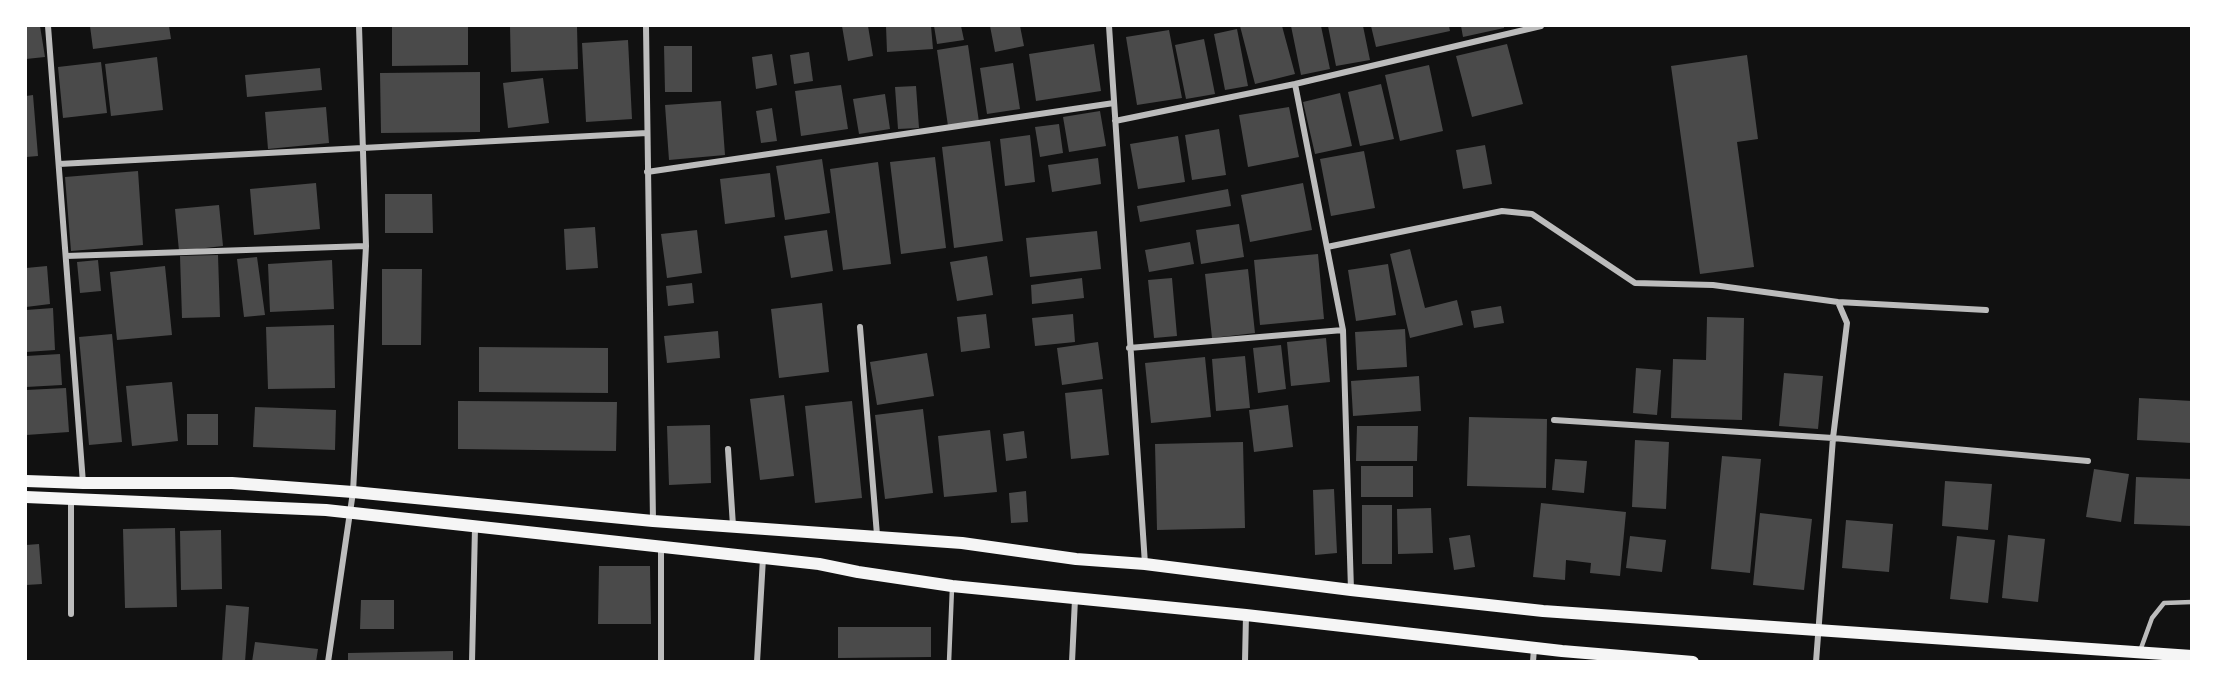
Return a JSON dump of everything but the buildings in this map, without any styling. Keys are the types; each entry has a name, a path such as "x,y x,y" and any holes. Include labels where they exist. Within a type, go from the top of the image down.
{"main road":[{"path":"26,481 232,483 353,492 653,521 962,543 1076,559 1144,564 1543,611 2192,656"},
{"path":"26,497 350,512 819,564 952,586 1246,615 1534,648 1693,662"}],"street":[{"path":"48,26 83,483"},
{"path":"328,662 353,492 366,246 359,26"},
{"path":"646,26 653,521"},
{"path":"1109,26 1144,564"},
{"path":"1114,121 1295,84 1540,26"},
{"path":"1295,84 1343,330 1351,590"},
{"path":"647,172 1114,103"},
{"path":"58,164 647,133"},
{"path":"1327,247 1502,211 1532,214 1635,283 1713,285 1838,302 1986,310"},
{"path":"66,256 366,246"},
{"path":"1816,662 1833,438 1847,323 1838,302"},
{"path":"860,327 877,536"},
{"path":"1129,348 1343,330"},
{"path":"1554,420 1833,438 2088,461"},
{"path":"728,449 733,526"},
{"path":"71,500 71,614"},
{"path":"472,662 475,527"},
{"path":"661,547 661,662"},
{"path":"757,662 763,558"},
{"path":"1072,662 1075,598"},
{"path":"1245,662 1246,615"},
{"path":"1533,662 1534,648"}],"lane":[{"path":"949,662 952,586"},
{"path":"2140,651 2152,618 2164,603 2192,602"}]}
